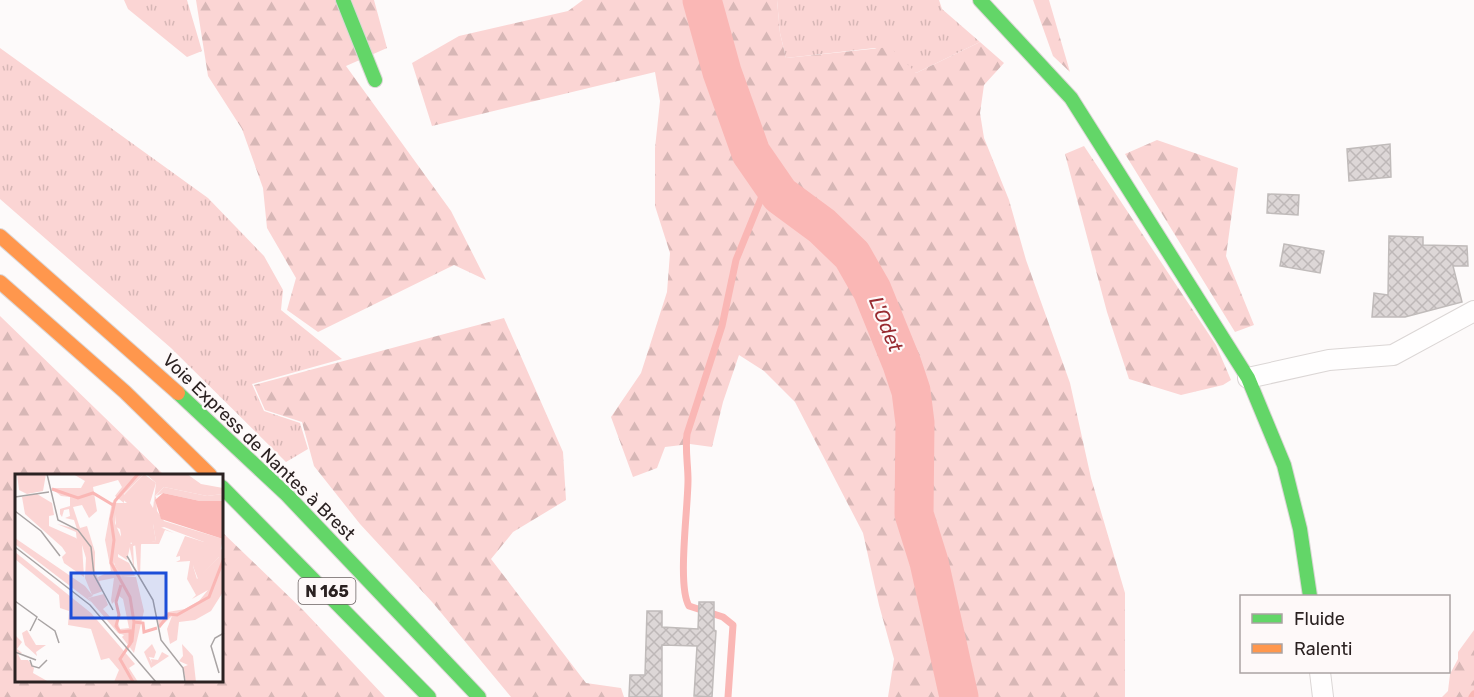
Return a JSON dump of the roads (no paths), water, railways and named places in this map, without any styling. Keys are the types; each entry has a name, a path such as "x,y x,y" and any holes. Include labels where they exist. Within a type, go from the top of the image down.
{"main road":[{"path":"344,0 375,80"},
{"path":"980,0 1071,98 1248,378 1284,465 1300,529 1310,595"},
{"name":"Voie Express de Nantes à Brest","path":"0,236 165,380 287,495 479,697"},
{"path":"0,282 125,392 209,474"},
{"name":"N 165","path":"224,489 429,697"}],"street":[{"path":"1248,378 1329,360 1393,355 1474,311"},
{"path":"1320,673 1323,697"}],"waterway":[{"name":"L'Odet","path":"702,0 722,72 751,153 780,195 822,226 852,255 872,290 902,364 911,391 915,423 914,514 929,562 959,697"},
{"path":"728,697 733,625 723,617 689,606 686,596 683,565 688,480 686,440 722,326 736,260 769,179"}]}
